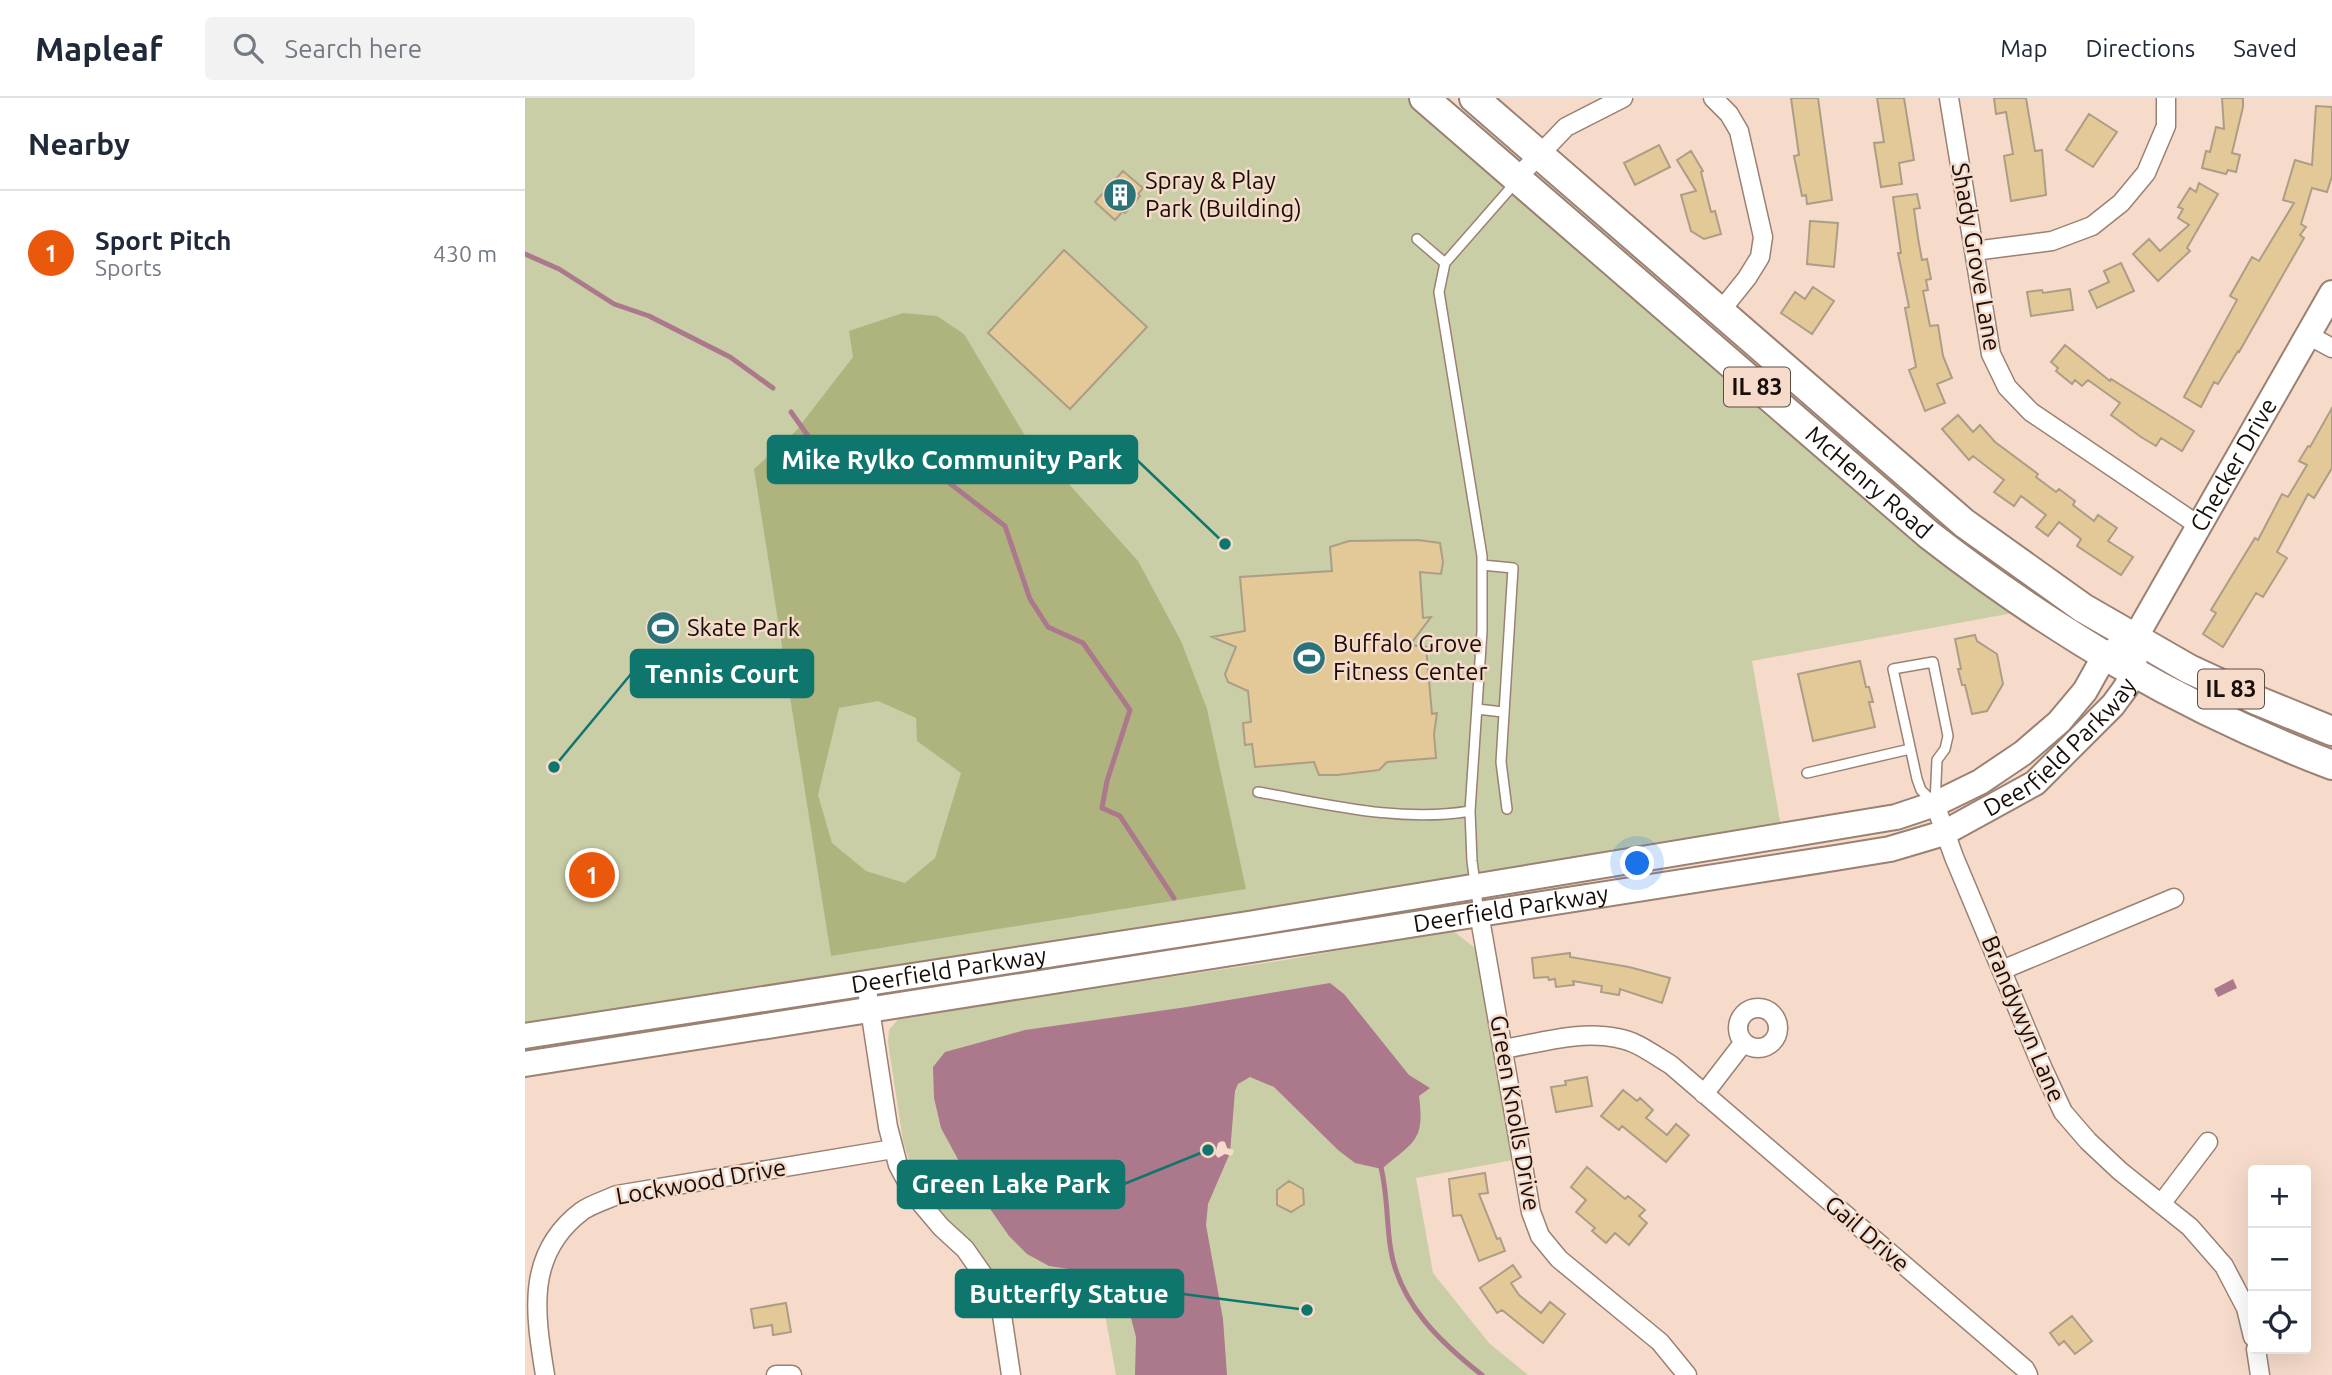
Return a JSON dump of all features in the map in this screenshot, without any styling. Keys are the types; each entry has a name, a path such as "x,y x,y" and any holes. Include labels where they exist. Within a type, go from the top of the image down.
{"main road":[{"name":"McHenry Road","path":"1424,98 1928,534 1994,585 2134,674 2225,720 2332,765"},
{"name":"McHenry Road","path":"1473,98 1964,523 2083,608 2189,669 2332,731"},
{"name":"Checker Drive","path":"2135,638 2332,293"},
{"name":"Deerfield Parkway","path":"525,1036 1896,817 1935,804 1980,782 2023,753 2059,722 2085,691 2104,657 2135,638"},
{"name":"Deerfield Parkway","path":"525,1064 1890,849 1944,833 2035,783 2113,705 2134,674 2135,638"}],"street":[{"path":"1516,178 1566,127 1622,98"},
{"path":"1713,98 1729,114 1739,131 1763,237 1760,257 1748,278 1719,313"},
{"name":"Shady Grove Lane","path":"1949,98 1991,354 2007,387 2031,412 2198,525"},
{"path":"1973,251 2052,241 2092,226 2121,203 2146,173 2166,126 2166,98"},
{"path":"2308,335 2332,348"},
{"name":"Brandywyn Lane","path":"1935,804 1944,833 2063,1112 2096,1149 2190,1227 2224,1266 2248,1316"},
{"path":"2002,970 2174,898"},
{"name":"Green Knolls Drive","path":"1479,913 1531,1212 1540,1236 1559,1259 1660,1342 1686,1375"},
{"path":"866,983 888,1127 898,1165 914,1195 965,1249 991,1286 1002,1315 1011,1375"},
{"name":"Gail Drive","path":"1503,1049 1589,1035 1619,1038 1643,1047 1671,1065 2028,1375"},
{"path":"1704,1094 1744,1042"},
{"path":"2161,1204 2208,1142"},
{"name":"Lockwood Drive","path":"545,1375 535,1291 542,1262 556,1238 583,1211 617,1195 893,1149"},
{"path":"2257,1354 2260,1375"},
{"path":"776,1375 792,1375"}],"lane":[{"path":"1479,913 1470,811 1482,631 1482,565 1439,292 1445,263 1508,191 1516,178"},
{"path":"1417,239 1445,263"},
{"path":"1482,565 1513,568 1501,762 1507,809"},
{"path":"1933,662 1948,736 1945,750 1937,760 1935,804 1921,790 1893,669 1933,662"},
{"path":"1477,709 1503,712"},
{"path":"1807,773 1910,749"},
{"path":"1258,792 1367,811 1428,815 1470,811"}],"path":[{"path":"1307,1318 1300,1313 1302,1305 1310,1303 1315,1310"}],"green space":[{"path":"525,98 1412,98 2013,613 1752,661 1781,827 525,1025"},
{"path":"903,313 937,316 964,334 1024,434 1138,561 1181,641 1207,709 1246,889 831,956 754,469 795,432 853,357 849,331","holes":["878,701 916,718 917,741 961,773 935,858 905,883 866,871 832,843 818,795 839,708"]},
{"path":"1452,930 1475,948 1513,1160 1416,1178 1433,1273 1489,1343 1528,1375 1116,1375 1101,1292 1009,1305 991,1271 916,1182 903,1141 888,1042 889,1030 900,1017 1285,960"}],"shaded area":[{"path":"2233,979 2237,988 2218,997 2214,989"},
{"path":"1330,983 1344,994 1409,1075 1430,1088 1419,1096 1420,1123 1415,1139 1382,1169 1355,1163 1338,1150 1274,1087 1250,1077 1238,1084 1235,1091 1230,1153 1208,1204 1206,1225 1223,1319 1227,1375 1135,1375 1136,1337 1125,1295 1107,1269 1082,1271 1049,1266 1027,1254 1009,1236 967,1176 941,1128 934,1098 933,1067 945,1052 1025,1030"}],"pier":[{"path":"1222,1141 1227,1148 1234,1150 1232,1156 1225,1154 1218,1158 1215,1154 1218,1143"}],"building":[{"path":"1791,98 1818,98 1832,200 1807,204 1806,195 1802,196 1794,156 1799,155"},
{"path":"1877,98 1904,98 1914,160 1899,163 1902,184 1881,187 1874,143 1884,142"},
{"path":"1994,98 2026,98 2035,151 2042,150 2046,195 2011,201 2004,156 2013,154 2006,112 1996,114"},
{"path":"2222,98 2243,98 2232,153 2240,155 2236,172 2228,170 2226,174 2202,168 2206,151 2210,152 2216,127 2224,129"},
{"path":"2316,106 2332,107 2332,176 2327,192 2312,188 2301,224 2306,227 2300,235 2304,238 2239,352 2218,384 2214,382 2201,407 2184,397 2237,300 2230,296 2252,257 2259,261 2294,203 2283,200 2295,160 2312,165"},
{"path":"2089,114 2117,132 2093,167 2066,150"},
{"path":"1659,145 1670,167 1635,185 1624,163"},
{"path":"1691,151 1703,171 1701,172 1711,212 1715,211 1721,234 1704,239 1691,231 1681,195 1696,191 1677,160"},
{"name":"Spray & Play Park (Building)","path":"1123,171 1143,188 1138,194 1140,196 1115,220 1095,202"},
{"path":"2199,183 2218,194 2187,248 2190,251 2158,281 2133,254 2149,239 2160,251 2189,225 2178,218 2183,209 2178,207 2190,188 2196,192"},
{"path":"1917,194 1920,208 1914,209 1918,238 1922,260 1927,259 1931,279 1926,280 1928,290 1923,291 1930,326 1938,325 1943,356 1952,378 1937,384 1945,403 1925,411 1909,370 1916,367 1905,308 1909,307 1898,253 1901,253 1893,197"},
{"path":"1810,221 1838,223 1834,267 1807,264"},
{"path":"1064,250 1147,327 1070,409 988,333"},
{"path":"2121,263 2134,291 2097,308 2089,291 2109,282 2104,271"},
{"path":"1813,287 1834,301 1812,334 1781,313 1795,292 1805,299"},
{"path":"2070,289 2073,310 2031,316 2027,292 2042,290 2043,293"},
{"path":"2065,345 2110,381 2111,379 2194,431 2182,451 2161,438 2156,446 2141,437 2111,415 2120,403 2088,380 2082,386 2075,380 2072,384 2056,371 2058,368 2051,362"},
{"path":"2332,408 2332,468 2314,498 2308,494 2277,552 2287,558 2263,597 2256,593 2223,647 2203,634 2216,613 2211,610 2255,538 2258,540 2282,494 2288,497 2307,465 2299,461"},
{"path":"1958,415 1973,432 1980,425 1995,442 2038,474 2036,477 2056,492 2059,489 2075,501 2073,505 2094,521 2098,515 2117,528 2108,541 2133,557 2121,575 2077,546 2081,539 2059,522 2048,536 2036,527 2046,515 2021,496 2014,506 1994,492 2004,480 1973,456 1969,460 1942,429"},
{"name":"Buffalo Grove Fitness Center","path":"1418,540 1440,543 1443,562 1441,574 1420,572 1423,618 1431,617 1410,645 1426,647 1432,714 1437,713 1434,734 1436,758 1387,762 1379,770 1337,775 1319,775 1314,762 1255,767 1252,744 1245,745 1243,723 1251,722 1248,691 1228,682 1225,674 1236,647 1212,637 1245,631 1240,577 1332,571 1330,547 1349,541"},
{"path":"1975,635 1977,641 1997,654 2003,684 1987,711 1972,714 1958,669 1961,669 1955,639"},
{"path":"1860,661 1866,687 1869,687 1873,702 1869,702 1875,727 1813,741 1798,674"},
{"path":"1570,953 1570,957 1629,967 1670,978 1662,1003 1620,989 1619,995 1601,992 1602,986 1573,981 1574,985 1556,987 1555,979 1534,978 1532,958"},
{"path":"1587,1077 1592,1106 1556,1112 1551,1087"},
{"path":"1623,1090 1637,1101 1640,1098 1653,1110 1646,1118 1667,1135 1676,1124 1689,1135 1666,1162 1622,1126 1619,1130 1601,1116"},
{"path":"1587,1167 1625,1199 1628,1196 1645,1210 1639,1216 1647,1223 1629,1245 1615,1233 1606,1243 1592,1231 1595,1228 1576,1212 1586,1200 1571,1187"},
{"path":"1485,1173 1488,1193 1479,1194 1497,1239 1500,1238 1505,1251 1479,1261 1461,1215 1453,1216 1449,1179"},
{"path":"1289,1181 1303,1189 1304,1204 1291,1212 1277,1205 1277,1190"},
{"path":"1513,1265 1521,1277 1511,1283 1519,1295 1541,1313 1550,1302 1565,1314 1543,1343 1502,1310 1497,1313 1480,1288"},
{"path":"786,1303 791,1332 773,1335 772,1325 754,1328 751,1309"},
{"path":"2072,1316 2092,1341 2075,1354 2064,1341 2059,1345 2050,1333"}],"waterway":[{"path":"525,254 559,269 614,304 649,316 730,357 773,388"},
{"path":"791,412 811,440 914,447 939,475 1005,526 1030,599 1048,627 1083,643 1130,710 1107,781 1102,808 1120,816 1174,898"},
{"path":"1380,1164 1391,1251 1403,1288 1438,1336 1482,1375"}],"place":[{"name":"Spray & Play Park (Building)","path":"1120,195"},
{"name":"Mike Rylko Community Park","path":"1225,544"},
{"name":"Skate Park","path":"663,628"},
{"name":"Buffalo Grove Fitness Center","path":"1309,658"},
{"name":"Tennis Court","path":"554,767"},
{"name":"Sport Pitch","path":"592,875"},
{"name":"Green Lake Park","path":"1208,1150"},
{"name":"Butterfly Statue","path":"1307,1310"}]}
